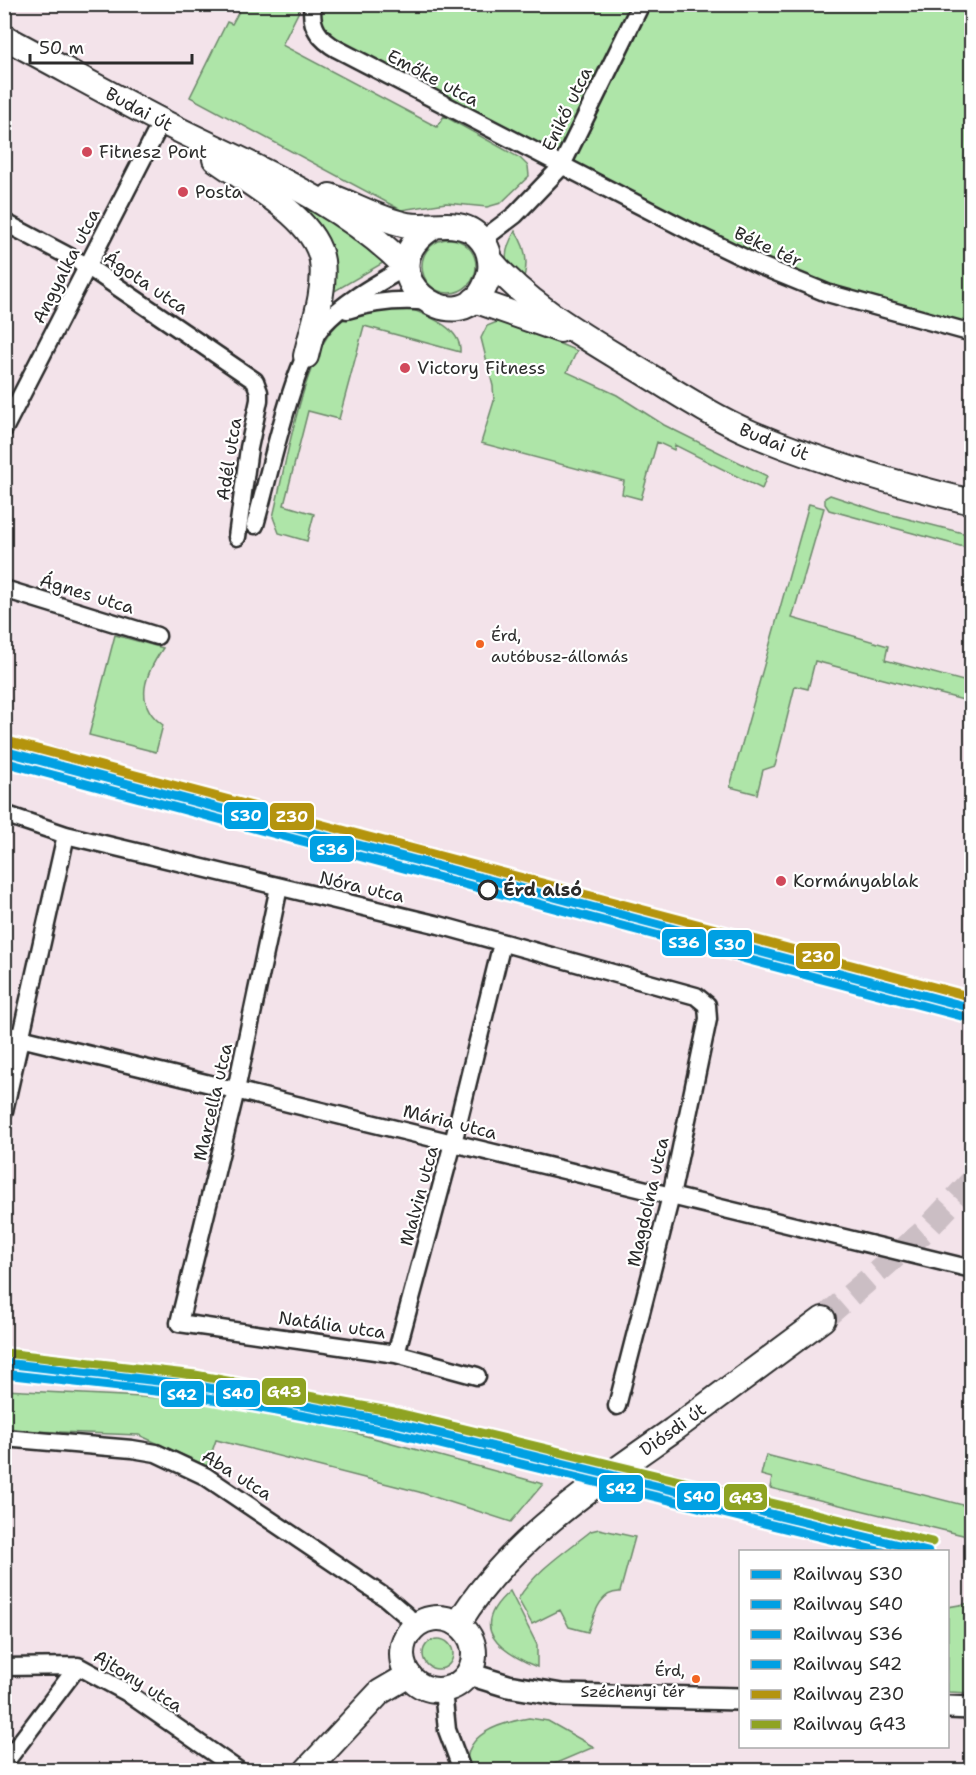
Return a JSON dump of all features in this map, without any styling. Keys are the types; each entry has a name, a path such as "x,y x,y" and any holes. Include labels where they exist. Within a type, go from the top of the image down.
{"main road":[{"name":"Budai út","path":"4,37 162,121 277,177 406,225 433,227 446,224 472,231 523,293 594,342 707,411 750,432 866,474 972,502"},
{"path":"162,121 301,221 318,246 322,281 306,356"},
{"name":"Budai út","path":"277,177 375,237 406,267 411,283 428,302"},
{"path":"406,267 413,243 433,227"},
{"path":"428,302 452,308 474,300 482,293 490,273 486,250"},
{"name":"Budai út","path":"474,300 594,342"},
{"name":"Diósdi út","path":"458,1624 493,1576 520,1548 570,1505 823,1319"},
{"path":"435,1618 458,1624 471,1638 474,1649 474,1659 469,1674 454,1686 442,1690 423,1687 409,1675 403,1665 403,1644 414,1628 424,1620 435,1618"},
{"path":"307,1770 380,1692 409,1675"}],"street":[{"name":"Emőke utca","path":"313,4 312,18 323,41 561,166"},
{"name":"Enikő utca","path":"486,250 561,166 641,4"},
{"name":"Angyalka utca","path":"4,429 162,121"},
{"name":"Béke tér","path":"561,166 793,280 827,293 972,333"},
{"name":"Ágota utca","path":"4,222 87,266 253,379 258,387"},
{"path":"255,525 295,384 315,336 353,299 406,267"},
{"path":"338,312 365,304 408,300 428,302"},
{"name":"Adél utca","path":"237,537 249,448 259,400 258,387"},
{"name":"Ágnes utca","path":"4,589 157,636"},
{"name":"Nóra utca","path":"4,814 66,836 502,943 696,996 707,1005"},
{"path":"4,1111 66,836"},
{"name":"Marcella utca","path":"179,1323 236,1090 279,887"},
{"name":"Malvin utca","path":"396,1354 453,1143 502,943"},
{"name":"Magdolna utca","path":"617,1406 670,1196 708,1019 707,1005"},
{"name":"Mária utca","path":"4,1034 972,1269"},
{"name":"Natália utca","path":"179,1323 396,1354 477,1376"},
{"name":"Aba utca","path":"4,1438 132,1449 175,1460 205,1476 398,1606 414,1628"},
{"path":"4,1764 78,1666"},
{"name":"Ajtony utca","path":"4,1667 78,1666 126,1692 238,1770"},
{"path":"469,1674 508,1686 562,1695 739,1699"},
{"path":"442,1690 447,1730 462,1770"},
{"path":"949,1707 972,1708"}],"green space":[{"path":"243,4 302,5 282,45 437,127 444,116 520,158 528,166 529,176 501,203 487,207 446,203 401,210 190,97 227,22 232,24"},
{"path":"313,4 971,5 971,333 827,293 323,41"},
{"path":"301,199 388,260 333,292 296,208"},
{"path":"515,231 526,258 521,285 506,259 506,253"},
{"path":"444,239 454,239 468,247 474,256 476,266 474,276 468,285 454,293 444,293 427,281 422,271 422,261 434,244"},
{"path":"406,307 432,318 449,329 459,343 460,352 364,326 339,419 308,411 284,505 314,514 307,541 279,533 273,517 298,410 317,355 329,334 350,316 382,309"},
{"path":"502,320 577,351 567,372 617,395 664,425 767,476 762,489 675,445 674,450 657,442 641,499 622,494 624,481 481,443 494,401 493,386 481,338 487,326"},
{"path":"830,495 881,512 971,535 971,549 829,510 825,504 825,498"},
{"path":"809,504 824,508 792,618 888,646 885,660 971,683 971,702 815,661 808,689 795,686 775,766 763,770 757,794 730,787"},
{"path":"115,635 163,648 151,667 145,688 148,707 153,716 163,725 156,752 89,735"},
{"path":"4,1390 241,1402 543,1484 511,1522 419,1492 216,1440 207,1466 139,1435 5,1430"},
{"path":"766,1455 971,1507 971,1537 770,1488 772,1478 761,1475"},
{"path":"599,1529 635,1537 620,1592 613,1593 602,1600 588,1632 569,1627 560,1610 532,1624 518,1599 525,1589 561,1554 591,1531"},
{"path":"510,1591 537,1645 537,1667 511,1654 493,1637 490,1627 491,1616 497,1604"},
{"path":"971,1603 971,1693 949,1692 949,1607"},
{"path":"438,1639 448,1644 453,1654 448,1664 438,1669 428,1664 423,1654 428,1644"},
{"path":"529,1718 548,1721 594,1747 540,1770 468,1770 467,1758 470,1747 485,1732 506,1723"}],"tunnel":[{"path":"823,1319 927,1229 972,1181"}],"rail line":[{"name":"Z30","path":"7,741 972,997"},
{"name":"S30","path":"4,751 972,1008"},
{"name":"S36","path":"4,762 969,1018"},
{"name":"G43","path":"5,1353 195,1375 394,1412 932,1542"},
{"name":"S40","path":"4,1363 193,1385 392,1422 920,1550"},
{"name":"S42","path":"4,1374 191,1395 390,1432 875,1550"}],"place":[{"name":"Fitnesz Pont","path":"87,152"},
{"name":"Posta","path":"183,192"},
{"name":"Victory Fitness","path":"405,368"},
{"name":"Érd, autóbusz-állomás","path":"480,644"},
{"name":"Kormányablak","path":"781,881"},
{"name":"Érd alsó","path":"488,890"},
{"name":"Érd, Széchenyi tér","path":"696,1679"}]}
